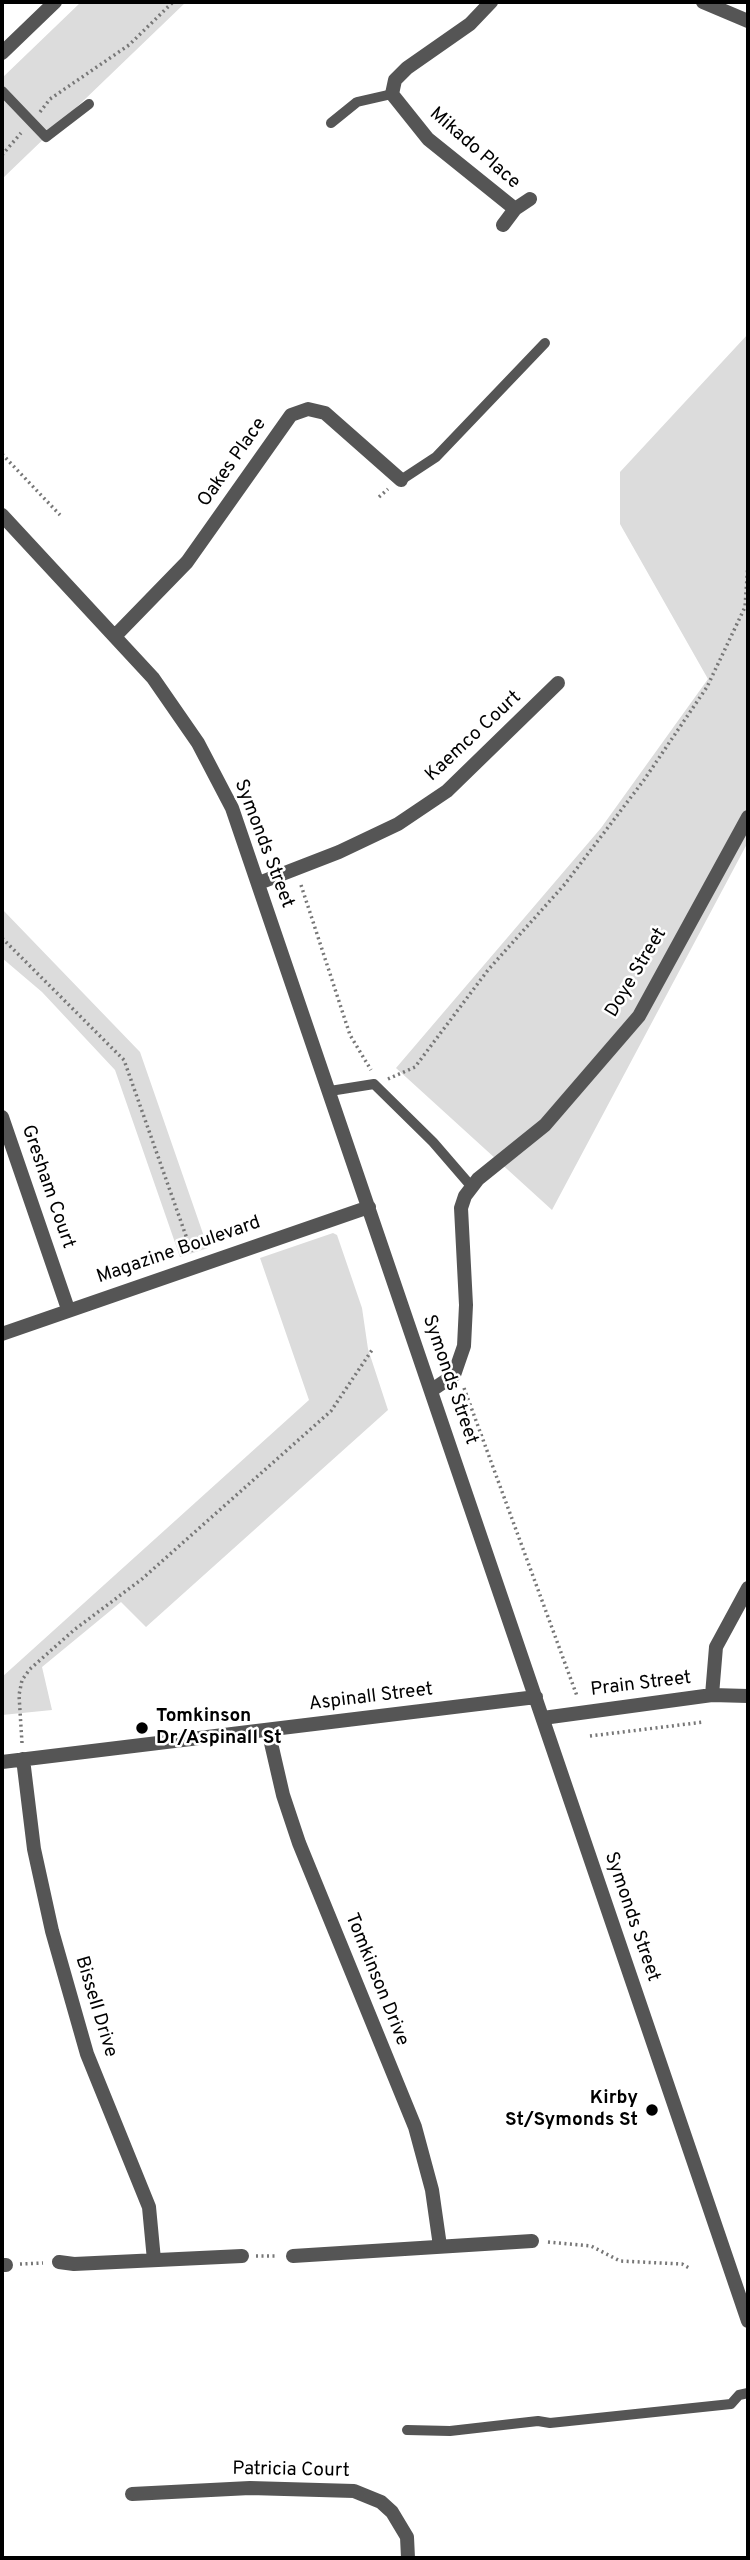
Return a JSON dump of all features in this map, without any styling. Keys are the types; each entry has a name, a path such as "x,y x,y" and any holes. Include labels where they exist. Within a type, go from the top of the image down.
{"street":[{"path":"2,53 55,2"},
{"path":"392,93 395,80 407,68 470,24 491,2"},
{"path":"702,2 748,21"},
{"name":"Mikado Place","path":"392,93 428,139 514,209"},
{"name":"Mikado Place","path":"503,225 514,209 530,199"},
{"name":"Oakes Place","path":"116,635 187,562 291,415 308,409 325,412 401,480"},
{"name":"Symonds Street","path":"2,515 153,678 198,743 232,808 748,2316"},
{"name":"Kaemco Court","path":"259,883 339,852 408,817 447,791 558,683"},
{"name":"Doye Street","path":"471,1186 545,1125 639,1016 748,817"},
{"name":"Gresham Court","path":"2,1117 68,1309"},
{"path":"432,1390 445,1383 457,1367 466,1335 461,1208 471,1186"},
{"name":"Magazine Boulevard","path":"2,1334 369,1207"},
{"name":"Prain Street","path":"543,1718 712,1695 716,1647 748,1588"},
{"path":"712,1695 748,1696"},
{"name":"Aspinall Street","path":"2,1762 536,1698"},
{"name":"Tomkinson Drive","path":"268,1730 283,1795 299,1843 415,2127 432,2190 440,2246"},
{"name":"Bissell Drive","path":"23,1759 34,1849 52,1931 87,2054 149,2207 153,2260"},
{"path":"293,2256 532,2241"},
{"path":"59,2262 242,2256"},
{"name":"Patricia Court","path":"132,2494 250,2488 354,2491 375,2498 392,2512 407,2537 408,2558"}],"lane":[{"path":"2,91 46,137 72,120 89,104"},
{"path":"331,123 357,102 392,93"},
{"path":"401,480 436,457 545,343"},
{"path":"330,1091 374,1084 433,1142 471,1186"},
{"path":"407,2430 450,2431 717,2406 731,2404 739,2395 748,2393"}],"path":[{"path":"2,155 50,99 129,45 173,2"},
{"path":"2,454 61,515"},
{"path":"301,884 349,1035 369,1065 374,1084 415,1067 488,971 565,884 644,780 707,687 745,607 748,563"},
{"path":"2,938 124,1060 196,1265"},
{"path":"23,1759 19,1695 22,1680 30,1670 74,1630 142,1579 331,1411 372,1350"},
{"path":"457,1367 579,1702"},
{"path":"590,1736 704,1722"},
{"path":"532,2241 591,2246 620,2261 682,2264 691,2269"},
{"path":"242,2256 293,2256"},
{"path":"4,2265 59,2262"}],"shaded area":[{"path":"81,2 186,2 2,179 2,78"},
{"path":"748,334 748,842 552,1210 396,1068 601,828 708,679 620,524 620,472"},
{"path":"2,909 140,1052 208,1248 180,1257 115,1070 42,992 2,958"},
{"path":"333,1233 337,1235 362,1308 368,1349 388,1410 146,1627 121,1602 42,1667 52,1710 2,1715 2,1677 309,1400 260,1258"}],"place":[{"name":"Tomkinson Dr/Aspinall St","path":"142,1728"},
{"name":"Kirby St/Symonds St","path":"652,2110"}]}
